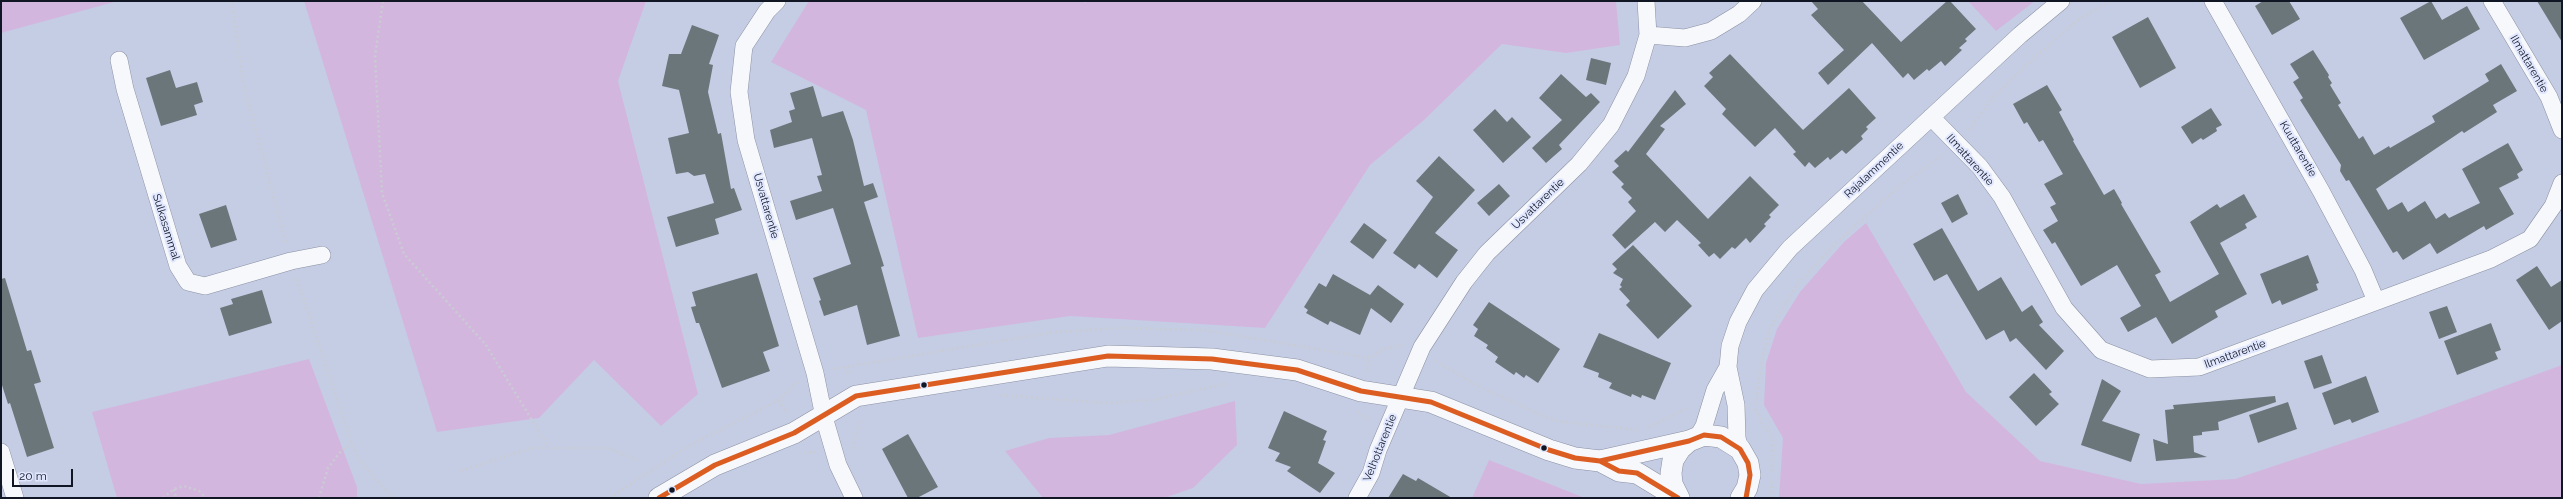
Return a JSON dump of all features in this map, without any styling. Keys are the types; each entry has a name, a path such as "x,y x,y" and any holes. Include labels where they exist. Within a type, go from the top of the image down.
{"street":[{"name":"Usvattarentie","path":"777,1 767,11 744,46 739,92 746,140 815,373 824,417"},
{"name":"Usvattarentie","path":"1400,396 1420,352 1464,282 1487,253 1579,164 1611,125 1636,76 1648,35 1646,1"},
{"path":"1648,35 1685,38 1711,31 1739,14 1753,1"},
{"name":"Rajalammentie","path":"1740,449 1737,438 1736,405 1728,367 1730,346 1738,322 1755,290 1790,248 2020,35 2061,1"},
{"name":"Kuuttarentie","path":"2213,1 2321,191 2363,270 2376,301"},
{"name":"Ilmattarentie","path":"2492,1 2549,97 2562,130"},
{"name":"Sulkasammal","path":"119,60 125,89 178,266 188,282 205,286 291,261 322,255"},
{"name":"Ilmattarentie","path":"1931,117 1980,167 2002,197 2064,308 2102,350 2150,369 2199,367 2491,259 2530,239 2553,206 2562,183"},
{"path":"658,498 715,465 794,433 824,417 856,396 1108,356 1212,359 1297,370 1361,391 1431,402 1548,450 1575,458 1600,461 1619,471 1638,473 1678,498"},
{"name":"Rajalammentie","path":"1693,439 1704,426 1715,390 1728,367"},
{"name":"Velhottarentie","path":"1357,498 1371,473 1378,450 1400,396"},
{"path":"824,417 838,465 854,498"},
{"path":"1600,461 1693,439 1704,435 1721,436 1740,449 1748,462 1750,475 1745,495"},
{"path":"1678,498 1672,484 1671,473 1673,460 1680,449 1693,439"},
{"path":"1,452 15,498"}],"path":[{"path":"383,1 374,56 382,193 404,254 486,345 549,448"},
{"path":"1755,409 1761,362 1771,326 1798,283 1840,240 1898,188 1957,143 1992,98 2042,51 2078,20 2110,1"},
{"path":"609,498 687,447 779,400 795,382 815,373 1055,332 1121,328 1204,330 1370,358 1383,349 1400,344 1420,352 1484,389 1555,421 1640,430 1639,451"},
{"path":"998,394 1051,400 1152,400 1218,387 1232,382"},
{"path":"1356,410 1370,421 1378,450"},
{"path":"319,498 328,468 341,451 352,444"},
{"path":"461,471 531,448 608,448 637,460"},
{"path":"163,498 174,489 184,486 199,490 206,498"},
{"path":"174,489 176,498"}],"shaded area":[{"path":"1,1 118,1 1,33"},
{"path":"304,1 646,1 618,81 698,394 661,426 594,360 539,418 437,432"},
{"path":"809,1 1083,1 1085,3 1088,1 1616,1 1620,45 1566,53 1502,44 1424,120 1370,165 1265,328 1070,316 918,338 866,110 771,62"},
{"path":"1968,1 2035,1 1996,31"},
{"path":"1866,223 1966,392 2040,461 2141,484 2235,479 2403,423 2562,365 2562,498 1779,498 1783,438 1764,405 1766,363 1777,329 1800,292 1844,242"},
{"path":"309,359 357,487 357,498 117,498 92,412"},
{"path":"1235,401 1237,445 1193,488 1164,498 1043,498 1005,451 1049,438 1109,435"},
{"path":"1489,460 1585,498 1472,498"}],"building":[{"path":"1811,1 1862,1 1901,42 1947,1 1950,1 1976,29 1965,39 1967,41 1959,48 1962,50 1945,66 1941,61 1929,71 1927,69 1914,80 1908,73 1903,78 1872,43 1828,85 1818,73 1844,50 1811,15 1818,9"},
{"path":"2263,1 2289,1 2300,19 2272,35 2255,6"},
{"path":"2431,1 2442,20 2467,6 2480,29 2424,60 2400,18"},
{"path":"2537,1 2562,1 2562,42"},
{"path":"2148,17 2176,68 2140,88 2112,37"},
{"path":"692,25 719,35 709,64 713,65 708,92 718,134 721,133 731,189 734,188 742,210 715,219 719,234 676,247 667,217 714,203 705,174 694,176 688,172 676,174 668,138 689,133 679,90 662,86 669,54 681,54"},
{"path":"2313,50 2329,75 2328,77 2332,83 2330,85 2341,103 2338,105 2359,139 2363,136 2374,155 2389,146 2390,148 2435,122 2432,116 2489,81 2485,74 2501,64 2517,91 2493,105 2497,112 2464,133 2462,131 2376,189 2388,210 2402,202 2408,212 2425,201 2436,219 2445,213 2449,218 2480,203 2462,169 2508,143 2523,170 2517,174 2519,178 2499,188 2514,214 2486,230 2484,226 2437,254 2430,243 2403,260 2397,251 2393,253 2349,180 2346,181 2340,171 2341,165 2300,100 2303,98 2293,82 2299,78 2290,64"},
{"path":"1730,54 1803,130 1849,88 1876,118 1866,127 1868,129 1861,136 1863,139 1846,154 1842,150 1830,160 1828,157 1815,168 1809,162 1805,167 1793,154 1796,152 1775,128 1755,147 1722,114 1726,109 1704,86 1713,77 1709,73"},
{"path":"1591,58 1611,63 1606,85 1586,80"},
{"path":"170,70 176,88 197,82 203,102 194,105 197,115 161,126 146,78"},
{"path":"1561,74 1586,97 1591,93 1600,102 1559,145 1562,149 1546,163 1532,148 1562,120 1539,98"},
{"path":"2047,85 2062,110 2059,112 2074,140 2073,141 2104,195 2114,189 2122,203 2121,204 2161,272 2155,275 2170,302 2219,274 2190,222 2217,204 2220,208 2244,194 2257,217 2245,224 2247,228 2220,243 2247,294 2215,311 2218,317 2172,344 2156,317 2128,332 2120,318 2141,306 2117,265 2081,286 2055,242 2052,244 2043,230 2058,221 2050,207 2056,204 2044,184 2063,174 2043,140 2039,142 2027,122 2024,124 2013,104"},
{"path":"813,86 822,117 843,111 853,140 864,186 873,183 878,197 864,202 884,266 881,267 900,336 867,345 857,305 824,316 819,301 821,300 813,278 851,264 833,208 796,220 790,201 822,191 817,176 822,175 812,138 774,148 770,130 792,122 789,111 795,109 790,93"},
{"path":"1675,90 1686,104 1660,126 1665,129 1646,154 1708,219 1750,176 1779,205 1769,215 1771,217 1764,224 1766,226 1750,243 1746,238 1735,249 1732,247 1720,259 1714,253 1709,257 1698,245 1701,243 1677,220 1665,232 1655,222 1625,249 1612,235 1636,211 1628,202 1632,198 1621,187 1624,184 1612,172 1619,166 1614,161 1626,150 1628,152"},
{"path":"2211,108 2222,125 2216,128 2217,131 2203,140 2201,138 2192,144 2181,127"},
{"path":"1495,109 1507,122 1512,117 1531,137 1503,163 1473,130"},
{"path":"1439,156 1475,190 1435,233 1458,250 1437,278 1419,264 1415,269 1393,253 1433,197 1416,181"},
{"path":"1499,184 1510,196 1489,216 1477,203"},
{"path":"1958,194 1968,214 1952,223 1941,203"},
{"path":"226,205 237,240 211,248 199,214"},
{"path":"1364,223 1387,240 1373,259 1350,242"},
{"path":"1942,228 1978,291 2001,277 2022,312 2032,305 2043,322 2039,325 2064,351 2046,370 2016,338 2010,342 2004,330 1986,340 1947,274 1934,281 1913,244"},
{"path":"1633,245 1692,306 1658,339 1626,305 1630,301 1619,289 1622,287 1620,285 1623,279 1613,273 1617,269 1612,264"},
{"path":"2308,255 2319,283 2316,284 2318,290 2282,305 2280,300 2272,304 2260,274"},
{"path":"2537,266 2551,287 2562,280 2562,321 2549,330 2516,280"},
{"path":"757,273 779,346 763,352 770,371 722,388 699,323 696,323 691,307 696,306 692,292"},
{"path":"1333,274 1370,295 1378,285 1404,304 1391,323 1371,308 1360,335 1330,321 1328,325 1306,313 1308,310 1304,307 1319,283 1326,287"},
{"path":"5,278 27,351 31,350 41,382 34,384 54,448 27,457 10,403 8,404 1,382 1,279"},
{"path":"262,290 272,323 229,336 220,308 233,304 231,299"},
{"path":"1489,302 1560,349 1538,383 1526,375 1524,378 1516,372 1514,375 1495,362 1498,357 1486,348 1488,345 1474,336 1478,329 1473,325"},
{"path":"2447,306 2457,332 2439,339 2429,312"},
{"path":"2491,323 2501,350 2495,352 2498,359 2457,375 2444,341"},
{"path":"1599,333 1671,363 1655,400 1642,395 1641,398 1632,394 1631,397 1609,388 1612,383 1598,377 1599,373 1583,367"},
{"path":"2322,355 2332,383 2314,389 2304,361"},
{"path":"2034,373 2052,392 2049,394 2059,404 2036,426 2009,397"},
{"path":"2366,376 2379,412 2352,423 2350,419 2334,425 2322,393"},
{"path":"2102,379 2121,391 2102,421 2140,434 2131,462 2081,445"},
{"path":"2275,396 2276,402 2218,422 2219,430 2202,432 2202,435 2193,436 2194,452 2207,457 2156,461 2153,439 2168,444 2165,410 2174,409 2173,405"},
{"path":"2288,402 2297,429 2258,443 2249,415"},
{"path":"1284,411 1327,431 1323,440 1326,441 1318,463 1335,473 1320,493 1287,471 1291,467 1275,461 1280,453 1268,448"},
{"path":"908,434 938,487 917,498 908,498 882,449"},
{"path":"1403,474 1416,481 1418,478 1452,498 1388,498"}],"transit line":[{"path":"659,498 715,465 794,433 856,396 1108,356 1212,359 1297,370 1361,391 1431,402 1549,450 1575,458 1600,461 1689,441 1704,435 1721,437 1740,449 1748,463 1750,475 1746,498"},
{"path":"1592,460 1600,461 1619,471 1637,473 1678,498"}]}
